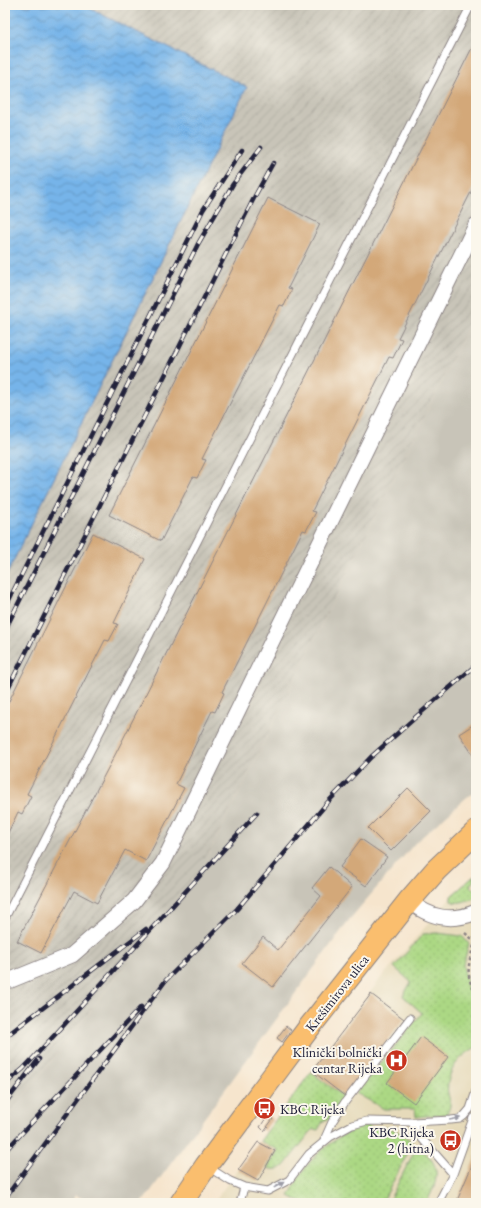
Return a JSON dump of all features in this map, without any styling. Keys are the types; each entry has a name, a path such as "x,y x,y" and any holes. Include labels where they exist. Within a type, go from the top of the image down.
{"main road":[{"name":"Krešimirova ulica","path":"181,1203 206,1166 308,1030 409,901 436,870 476,832"}],"street":[{"path":"11,980 72,955 134,901 163,863 476,225"},
{"path":"409,901 422,910 454,919 476,912"}],"lane":[{"path":"5,918 471,5"},
{"path":"324,1141 332,1122 345,1102 410,1018"},
{"path":"438,1203 453,1174 472,1117 473,1101 476,1090"},
{"path":"206,1166 230,1181 244,1187 268,1191 289,1180 310,1154 330,1136 352,1125 367,1121 412,1122 451,1120 472,1117"},
{"path":"412,1122 417,1133 453,1174"},
{"path":"240,1203 244,1187"}],"path":[{"path":"460,928 471,938 476,940 468,968 471,983 476,992"}],"shaded area":[{"path":"83,5 476,5 476,312 203,866 5,1120 5,574 247,88"},
{"path":"476,312 476,792 467,797 415,843 349,920 142,1203 93,1203 75,1195 72,1203 5,1203 5,1120 203,866"},
{"name":"Klinički bolnički centar Rijeka","path":"476,875 476,1203 213,1203 380,979 454,894"}],"green space":[{"path":"474,876 474,880 470,885 471,888 476,891 476,897 460,902 451,901 451,896"},
{"path":"437,933 462,936 469,944 463,965 468,988 476,1001 476,1047 461,1058 454,1066 449,1077 448,1091 450,1108 447,1114 416,1117 415,1109 384,1109 356,1093 422,1013 403,996 411,982 394,967 423,934"},
{"path":"311,1072 344,1097 330,1119 324,1120 318,1130 313,1129 284,1166 276,1169 267,1168 278,1150 260,1141"},
{"path":"369,1125 370,1128 389,1128 399,1132 413,1143 382,1203 302,1203 289,1196 298,1178 310,1162 322,1150 345,1134"},
{"path":"417,1146 431,1159 435,1165 436,1179 431,1194 426,1203 388,1203"}],"water":[{"path":"5,5 83,5 247,87 5,578"}],"building":[{"path":"476,40 476,182 398,338 402,339 393,358 389,357 312,511 316,512 306,531 303,530 222,692 224,693 215,712 212,711 176,784 184,788 146,861 125,850 97,903 74,891 41,953 17,941 116,753"},
{"path":"268,198 320,224 288,288 292,289 284,306 280,305 202,459 206,460 197,478 193,477 161,541 109,515"},
{"path":"93,533 145,559 114,623 118,624 109,641 105,640 27,794 31,796 22,814 18,812 5,839 5,709"},
{"path":"476,723 476,759 459,734"},
{"path":"408,788 431,811 391,851 368,828"},
{"path":"361,839 387,857 366,886 340,867"},
{"path":"329,867 352,887 273,987 242,963 263,937 278,950 321,896 312,888"},
{"path":"371,994 404,1019 346,1097 312,1071"},
{"path":"286,1026 291,1030 282,1042 277,1038"},
{"path":"421,1037 448,1057 414,1103 387,1083"},
{"path":"268,1115 273,1119 264,1131 260,1127"},
{"path":"258,1142 275,1151 258,1181 238,1170"},
{"path":"476,1156 476,1203 456,1203"}],"railway":[{"path":"5,630 198,244 233,184 261,147"},
{"path":"5,608 203,210 242,150"},
{"path":"5,694 256,194 273,163"},
{"path":"5,1198 166,980 237,909 328,802 371,757 476,665"},
{"path":"5,1084 23,1069 63,1026 257,813"},
{"path":"5,1037 146,929"},
{"path":"5,1151 141,1007"},
{"path":"5,1103 39,1059"}],"place":[{"name":"Klinički bolnički centar Rijeka","path":"397,1060"},
{"name":"KBC Rijeka","path":"265,1109"},
{"name":"KBC Rijeka 2 (hitna)","path":"450,1140"}]}
